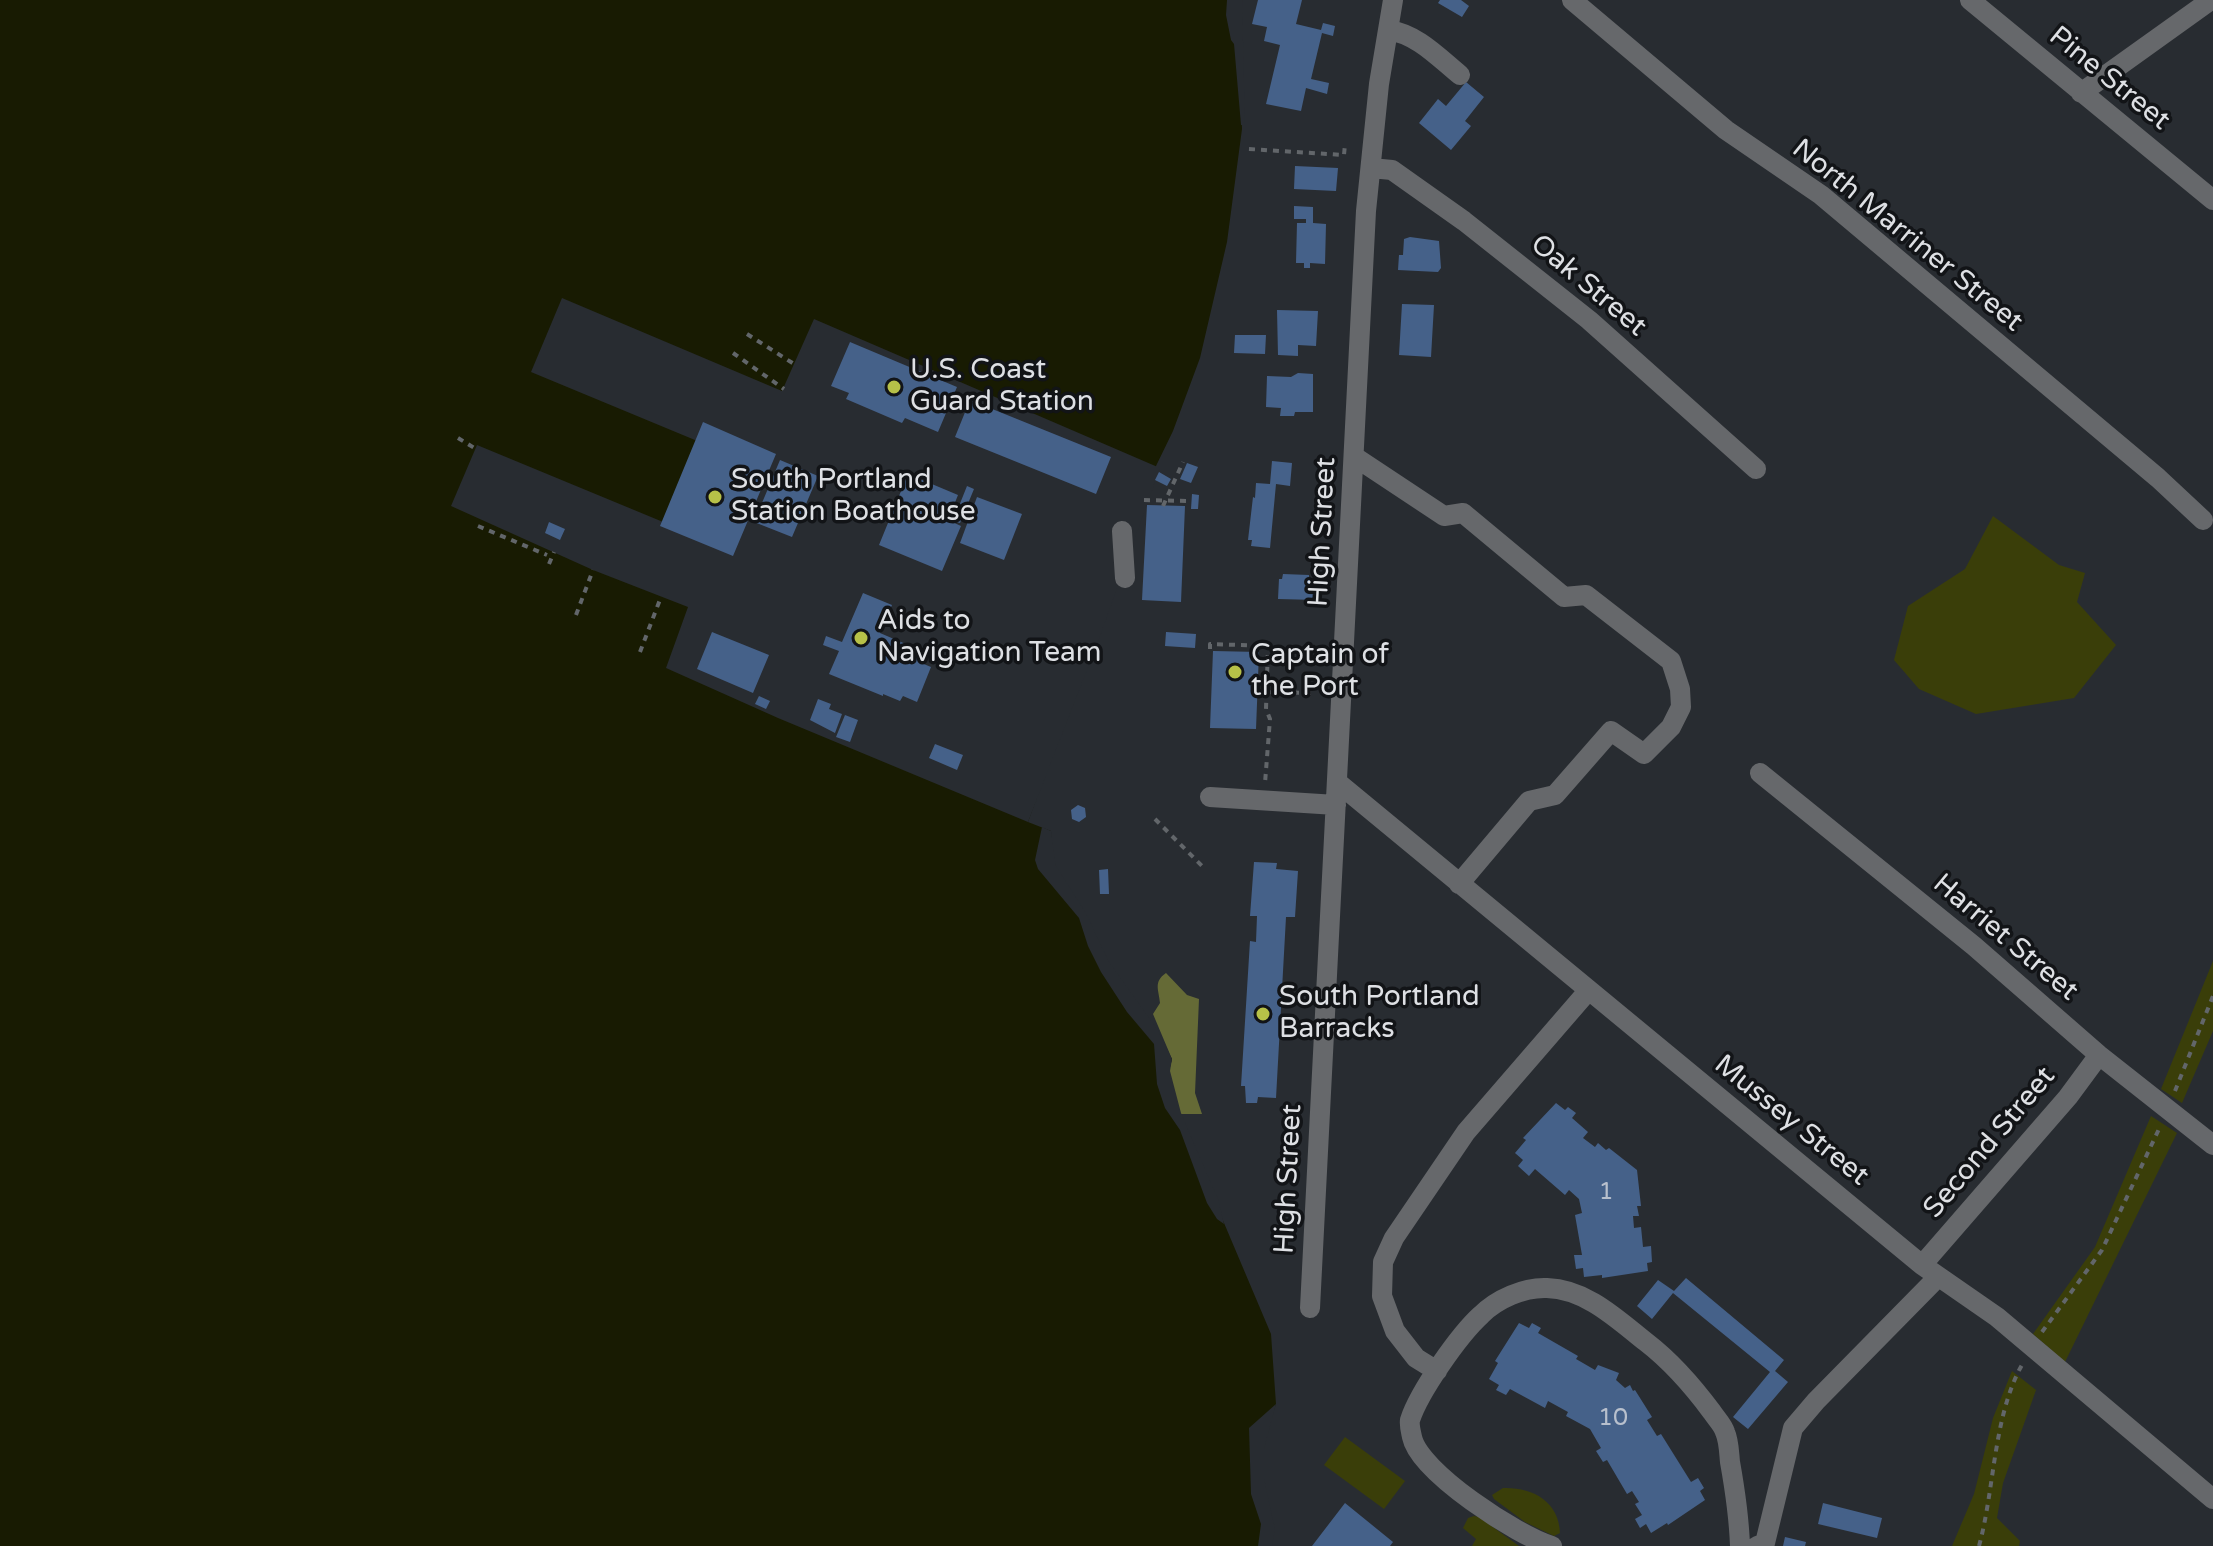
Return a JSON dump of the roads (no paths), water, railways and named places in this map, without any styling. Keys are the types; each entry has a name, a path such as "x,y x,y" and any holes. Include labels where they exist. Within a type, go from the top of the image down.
{"street":[{"name":"High Street","path":"1310,1308 1366,211 1379,84 1393,0"},
{"name":"North Marriner Street","path":"1572,0 1726,130 1821,195 2158,478 2203,520"},
{"name":"Pine Street","path":"1970,0 2213,200"},
{"path":"2081,93 2211,0"},
{"path":"1388,30 1403,32 1415,39 1460,75"},
{"name":"Oak Street","path":"1371,168 1392,170 1464,221 1589,320 1756,469"},
{"path":"1355,457 1444,516 1463,513 1564,597 1586,595 1671,661 1680,689 1681,707 1671,727 1644,754 1611,731 1555,795 1529,801 1459,884"},
{"path":"1122,531 1125,578"},
{"name":"Harriet Street","path":"1760,773 1974,946 2099,1055 2213,1145"},
{"name":"Mussey Street","path":"1337,782 1930,1271 1997,1317 2213,1499"},
{"path":"1210,797 1336,805"},
{"path":"1437,1371 1416,1358 1395,1331 1382,1296 1383,1262 1394,1238 1466,1132 1588,991"},
{"name":"Second Street","path":"1757,1546 1765,1543 1793,1428 1930,1271 2099,1055"},
{"path":"1552,1546 1538,1542 1507,1524 1423,1461 1412,1441 1409,1422 1437,1371 1482,1313 1502,1300 1533,1288 1565,1291 1582,1296 1605,1309 1668,1360 1694,1388 1725,1430 1738,1508 1740,1546"}],"place":[{"name":"U.S. Coast Guard Station","path":"894,387"},
{"name":"South Portland Station Boathouse","path":"715,497"},
{"name":"Aids to Navigation Team","path":"861,638"},
{"name":"Captain of the Port","path":"1235,672"},
{"name":"South Portland Barracks","path":"1263,1014"}]}
